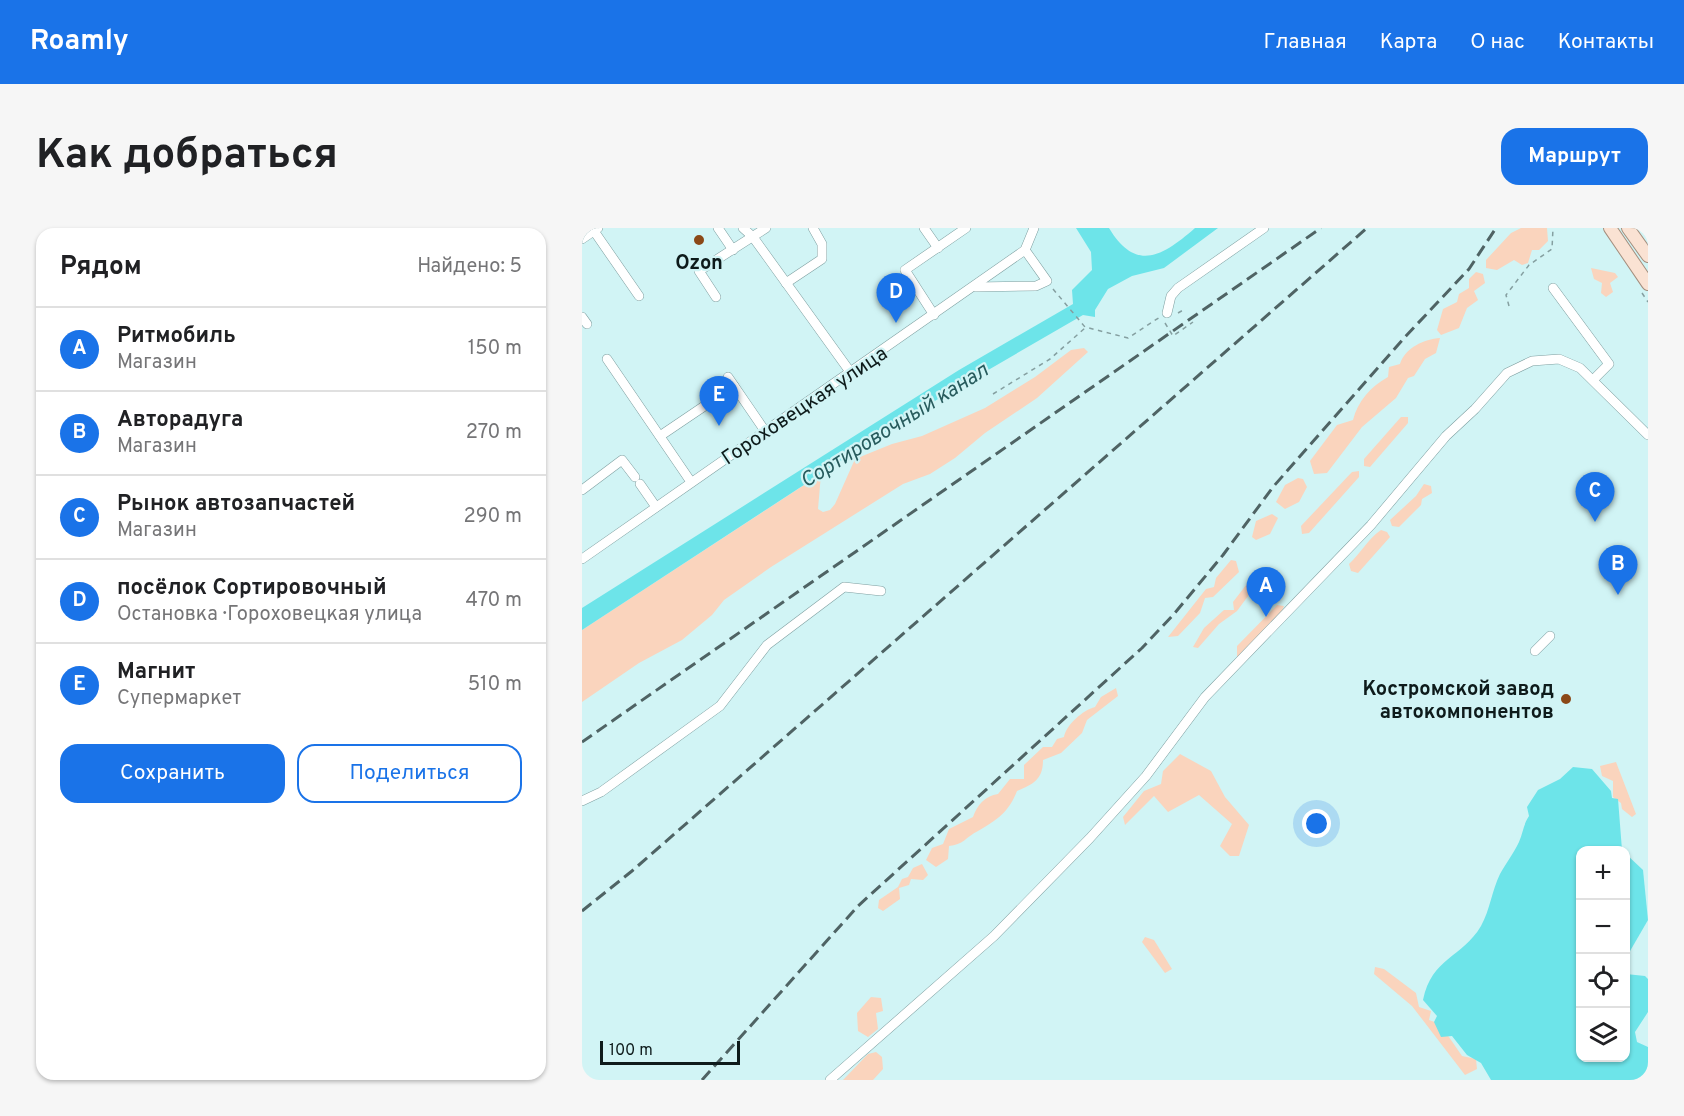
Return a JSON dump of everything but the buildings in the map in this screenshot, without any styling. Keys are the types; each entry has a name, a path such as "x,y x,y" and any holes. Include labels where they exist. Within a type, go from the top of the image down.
{"main road":[{"path":"1610,228 1648,284"},
{"path":"1628,228 1648,256"}],"street":[{"path":"718,228 733,250"},
{"path":"743,228 753,237 851,373"},
{"path":"716,297 699,272 766,228"},
{"path":"786,283 822,259 822,244 813,228"},
{"path":"924,228 938,248"},
{"path":"934,315 905,270 966,228"},
{"path":"976,287 1036,286 1047,280 1025,250 1034,228"},
{"path":"1164,315 1171,296 1178,288 1264,228"},
{"path":"582,239 596,230 639,296"},
{"name":"Гороховецкая улица","path":"582,559 976,287 1025,250"},
{"path":"1554,288 1609,364 1594,379"},
{"path":"608,359 691,482"},
{"path":"830,1080 994,936 1090,838 1146,776 1205,697 1371,525 1446,436 1507,373 1532,361 1559,359 1580,368 1594,379 1648,435"},
{"path":"728,377 765,431"},
{"path":"660,436 734,386"},
{"path":"582,490 622,460 656,507"},
{"path":"582,801 601,792 720,706 767,645 844,587 881,591"},
{"path":"1535,651 1550,636"}],"path":[{"path":"1509,306 1506,295 1529,265 1552,249 1553,228"},
{"path":"1055,292 1085,327 1128,338 1173,308 1178,313 1185,309"},
{"path":"1164,315 1173,336 1193,322"},
{"path":"993,394 1050,359 1085,327"}],"shaded area":[{"path":"1521,228 1547,228 1548,241 1539,250 1532,250 1528,263 1522,265 1514,260 1497,270 1486,268 1486,260 1511,233"},
{"path":"1591,268 1615,273 1618,277 1610,283 1613,292 1606,297 1601,293 1602,283 1594,279"},
{"path":"1476,272 1483,274 1485,283 1474,291 1478,300 1467,308 1459,328 1441,335 1437,330 1443,309 1457,302 1459,294 1469,288 1469,279"},
{"path":"1440,338 1436,353 1425,359 1414,376 1408,378 1396,398 1362,427 1327,473 1314,474 1310,461 1337,425 1353,420 1366,395 1388,377 1389,367 1400,364 1406,353 1416,345"},
{"path":"1084,348 1088,352 1037,398 985,433 955,458 930,474 903,484 771,567 724,600 712,615 682,640 639,663 582,702 582,630 821,474 818,509 823,512 830,510 835,504 855,459 892,444 922,436 985,408 1035,377 1071,350"},
{"path":"1401,417 1408,417 1408,423 1370,467 1364,466 1364,459"},
{"path":"1359,471 1359,477 1309,533 1302,534 1301,526 1352,472"},
{"path":"1298,478 1303,479 1307,487 1299,502 1285,509 1276,502 1285,485"},
{"path":"1424,484 1431,486 1432,493 1422,499 1421,505 1399,527 1392,526 1390,520 1416,496"},
{"path":"1272,514 1278,518 1270,534 1256,540 1252,537 1256,521"},
{"path":"1381,530 1387,532 1390,537 1358,573 1351,571 1349,564"},
{"path":"1231,560 1236,561 1239,572 1213,597 1205,598 1200,613 1178,636 1168,637 1206,589 1214,587 1216,578"},
{"path":"1257,578 1257,584 1237,611 1219,624 1198,648 1193,647 1204,628 1224,610 1234,610 1233,602 1250,580"},
{"path":"1277,605 1284,606 1282,611 1242,656 1237,657 1237,646"},
{"path":"1116,688 1118,696 1087,720 1082,733 1061,753 1043,760 1039,776 1033,783 1017,791 1002,815 961,842 949,846 948,859 936,867 926,860 932,848 943,844 949,829 973,817 982,802 998,794 1010,779 1024,779 1024,765 1043,747 1052,747 1057,739 1064,737 1065,732 1076,719 1085,711 1095,707 1101,697"},
{"path":"1180,754 1211,771 1225,797 1249,825 1239,856 1230,856 1220,846 1232,824 1199,795 1168,812 1154,796 1125,825 1123,817 1144,791 1161,784 1163,771"},
{"path":"1616,762 1636,814 1632,817 1613,797 1613,781 1602,776 1600,766"},
{"path":"922,864 928,875 923,880 911,879 909,885 899,888 900,899 883,911 878,908 879,900 898,887 902,879 908,877 913,868"},
{"path":"1145,937 1154,940 1172,969 1165,973 1142,942"},
{"path":"1375,967 1384,969 1416,993 1419,1007 1431,1011 1429,1020 1440,1024 1462,1056 1476,1059 1477,1069 1465,1075 1412,1006 1374,974"},
{"path":"871,997 881,998 883,1011 876,1013 878,1029 868,1037 858,1031 857,1013"},
{"path":"876,1052 882,1057 883,1069 873,1080 843,1080 868,1054"}],"water":[{"name":"Сортировочный канал","path":"1076,228 1109,228 1129,251 1140,255 1150,255 1172,246 1195,228 1218,228 1164,268 1132,276 1108,289 1095,310 1095,317 1083,315 914,413 582,630 582,608 959,370 1073,304 1072,290 1092,270 1091,252"},
{"path":"1573,767 1592,769 1611,791 1612,798 1618,799 1622,846 1576,846 1576,1062 1630,1062 1630,974 1645,976 1648,979 1648,1012 1635,1032 1637,1042 1648,1047 1648,1080 1491,1080 1481,1063 1467,1055 1452,1036 1441,1037 1434,1022 1437,1016 1423,1000 1427,986 1440,966 1465,945 1481,926 1500,874 1515,850 1529,816 1527,807 1538,790 1560,779"},
{"path":"1630,858 1643,870 1648,920 1630,951"}],"railway":[{"path":"582,742 1321,228"},
{"path":"582,911 632,871 1367,228"},
{"path":"702,1080 858,906 1142,648 1174,614 1223,555 1273,487 1405,337 1469,269 1496,228"}],"place":[{"name":"Ozon","path":"699,240"},
{"name":"посёлок Сортировочный","path":"896,323"},
{"name":"Магнит","path":"719,426"},
{"name":"Рынок автозапчастей","path":"1595,522"},
{"name":"Авторадуга","path":"1618,595"},
{"name":"Ритмобиль","path":"1266,617"},
{"name":"Костромской завод автокомпонентов","path":"1566,699"}]}
